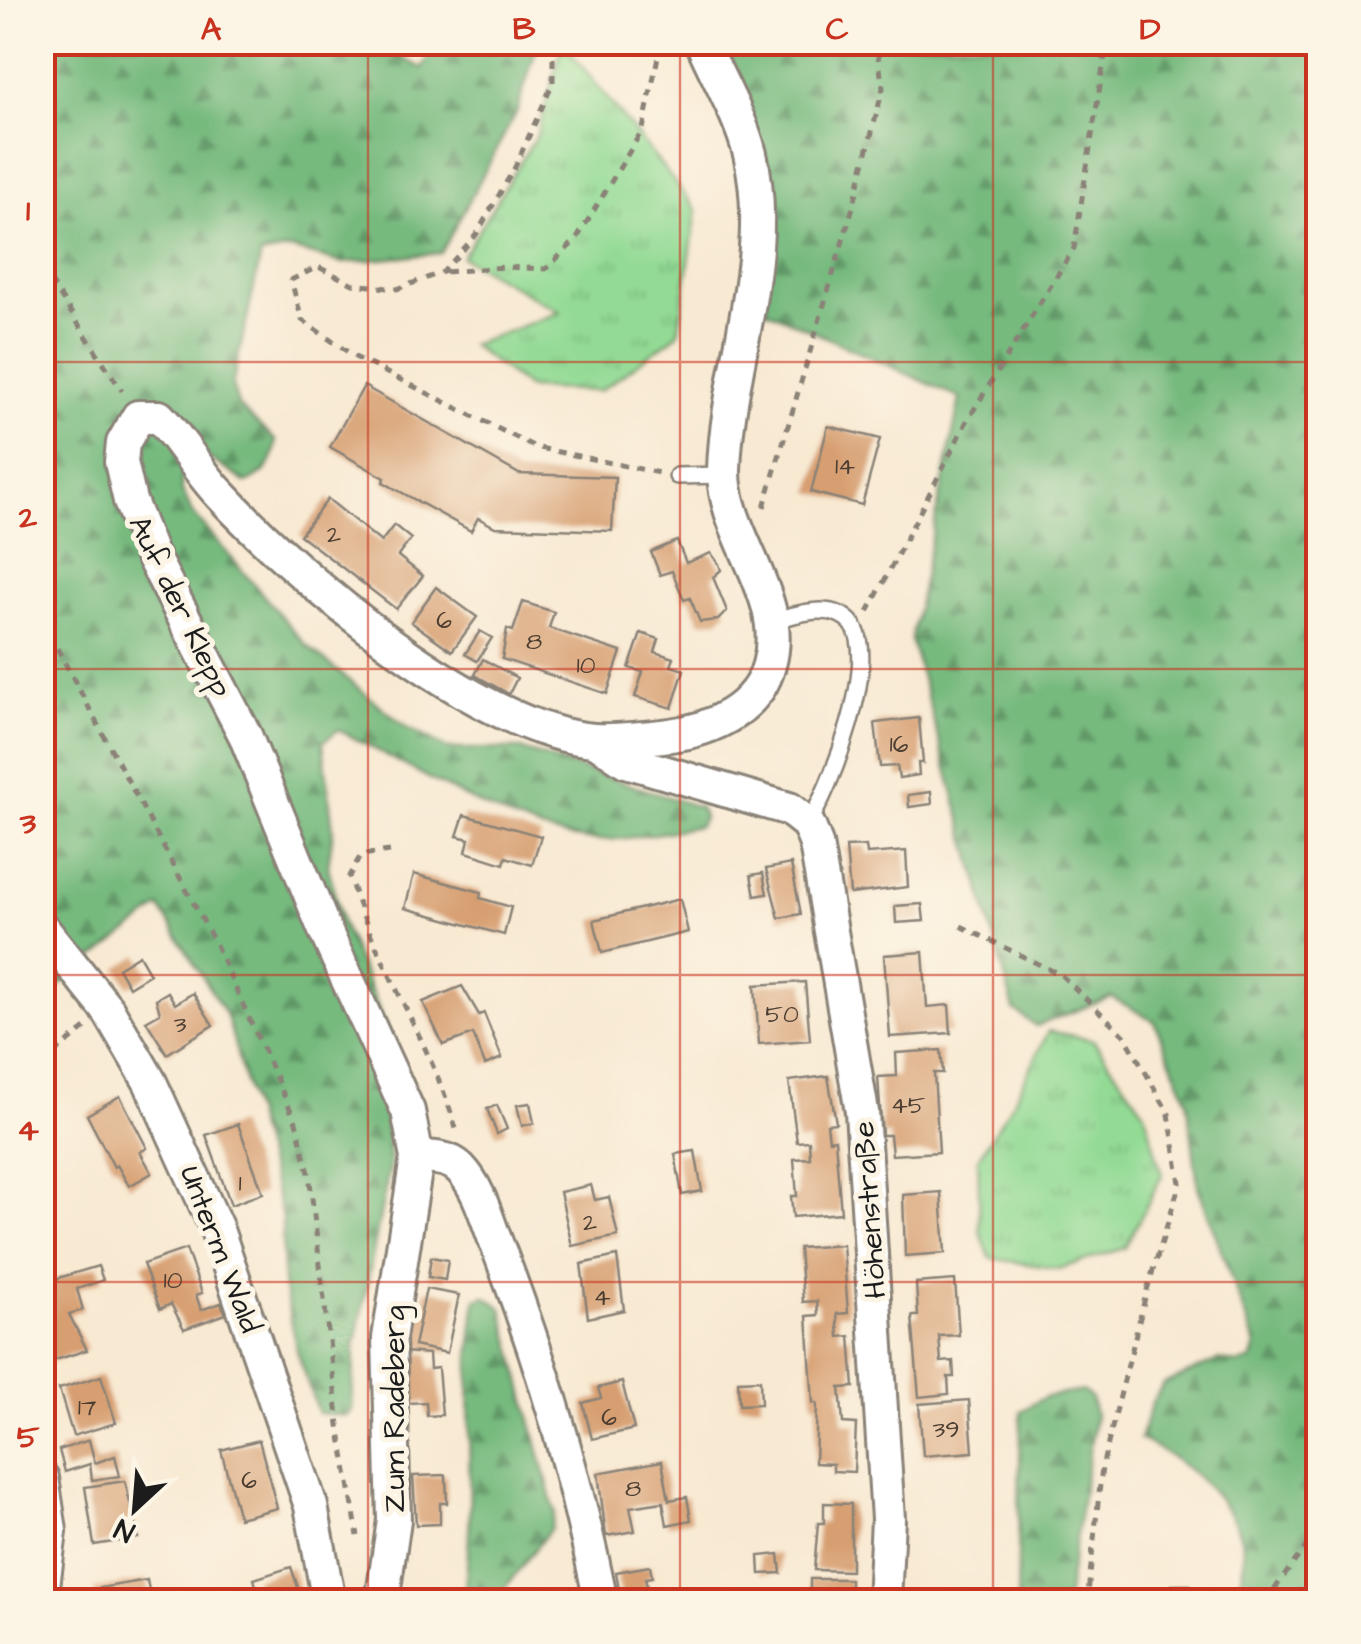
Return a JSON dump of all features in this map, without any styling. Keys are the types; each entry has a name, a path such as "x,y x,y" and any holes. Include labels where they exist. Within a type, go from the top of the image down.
{"street":[{"path":"595,740 680,734 736,712 768,671 773,650 771,622 749,549 728,507 724,474 729,412 752,284 754,187 742,129 702,42"},
{"path":"138,416 159,417 246,521 429,671 508,714 595,740 626,760 768,800 808,824"},
{"name":"Auf der Klepp","path":"138,416 123,443 121,462 130,501 151,554 245,735 323,926 408,1111 416,1158"},
{"name":"Höhenstraße","path":"808,824 819,864 862,1112 888,1519 884,1602"},
{"name":"Unterm Wald","path":"42,928 108,1010 150,1082 216,1227 312,1506 329,1602"},
{"path":"416,1158 444,1159 459,1166 477,1196 543,1372 584,1515 601,1602"},
{"name":"Zum Radeberg","path":"382,1602 394,1520 389,1338 416,1158"},
{"path":"42,1478 50,1531 42,1594"}],"lane":[{"path":"676,476 724,474"},
{"path":"771,622 796,613 838,614 852,623 860,639 859,670 842,744 827,790 808,824"}],"path":[{"path":"442,272 476,235 515,167 553,82 553,42"},
{"path":"661,42 643,129 576,240 546,270 504,267 442,272 397,289 353,284 318,267 291,280 302,320 371,365 536,447 676,476"},
{"path":"749,549 782,456 860,181 882,88 876,42"},
{"path":"860,639 872,599 967,421 1074,248 1107,42"},
{"path":"42,268 138,416"},
{"path":"42,620 216,945 296,1122 309,1173 339,1425 359,1537"},
{"path":"390,851 361,855 348,876 362,920 430,1053 456,1129 459,1166"},
{"path":"961,926 1061,975 1125,1036 1169,1114 1180,1184 1102,1467 1087,1602"},
{"path":"42,1063 108,1010"},
{"path":"1265,1602 1318,1530"}],"green space":[{"path":"43,43 372,43 422,68 438,43 538,43 517,111 441,253 343,263 291,249 261,255 232,386 239,407 276,441 264,471 247,483 186,443 181,488 191,511 306,645 406,727 448,749 520,749 699,807 704,817 699,826 650,835 600,840 570,837 502,815 338,730 323,742 333,830 328,866 342,924 411,1084 385,1113 390,1164 355,1348 352,1411 346,1416 318,1413 297,1351 283,1284 282,1217 227,1017 160,907 43,998"},
{"path":"563,43 697,210 678,334 600,391 528,388 471,345 560,312 462,257 537,135"},
{"path":"716,43 1318,43 1318,1601 1228,1601 1241,1576 1243,1551 1238,1530 1213,1492 1177,1461 1140,1439 1152,1402 1164,1384 1218,1360 1237,1364 1251,1361 1256,1346 1198,1187 1187,1098 1154,1021 1111,997 1036,1026 1014,1010 911,640 960,398 766,310 771,230"},
{"path":"1049,1031 1093,1040 1145,1112 1162,1175 1125,1248 1058,1269 990,1258 980,1231 978,1158 1013,1102"},
{"path":"486,1296 502,1308 555,1512 551,1528 495,1601 463,1601 469,1526 472,1337 476,1299"},
{"path":"1082,1391 1091,1398 1095,1415 1066,1601 1017,1601 1021,1411 1045,1397"}],"building":[{"path":"364,386 519,474 615,477 612,531 495,527 478,518 471,531 383,482 385,478 330,447"},
{"path":"828,426 880,439 862,505 811,492"},
{"path":"328,499 381,542 394,525 411,539 398,556 423,576 396,609 300,535"},
{"path":"677,541 686,563 711,553 719,564 721,570 713,577 727,611 718,620 700,622 690,598 684,600 672,571 660,575 651,552"},
{"path":"436,587 477,617 452,651 411,622"},
{"path":"523,602 554,612 549,628 621,652 607,694 502,659 507,629 513,631"},
{"path":"480,631 492,638 477,661 465,654"},
{"path":"641,633 659,639 655,652 674,658 671,666 684,670 672,708 635,697 643,672 629,668"},
{"path":"483,659 517,678 509,694 475,675"},
{"path":"919,718 923,763 918,763 919,775 899,778 897,766 880,767 875,723"},
{"path":"931,792 932,804 909,807 908,795"},
{"path":"464,815 541,836 532,865 506,857 504,864 466,852 469,839 457,836"},
{"path":"866,846 867,854 906,851 908,887 850,894 846,847"},
{"path":"791,864 801,914 779,918 766,869"},
{"path":"763,873 767,894 755,896 751,875"},
{"path":"414,874 481,892 480,898 511,907 504,935 405,908"},
{"path":"680,899 688,932 602,953 594,920"},
{"path":"922,904 924,921 896,923 895,906"},
{"path":"923,952 927,1007 949,1005 951,1033 890,1037 884,955"},
{"path":"139,955 150,974 129,987 118,968"},
{"path":"805,982 810,1040 759,1044 755,985"},
{"path":"462,986 479,1015 484,1013 502,1058 485,1065 473,1034 443,1045 423,1002"},
{"path":"168,992 175,1004 193,993 213,1025 167,1054 146,1021 160,1013 156,999"},
{"path":"941,1050 943,1073 934,1073 939,1152 892,1155 890,1135 882,1135 878,1077 897,1076 896,1053"},
{"path":"828,1076 836,1123 827,1124 829,1140 835,1139 841,1213 793,1217 791,1196 797,1196 794,1159 810,1158 809,1141 797,1142 789,1081"},
{"path":"120,1096 147,1148 140,1152 152,1173 129,1186 117,1165 114,1167 87,1115"},
{"path":"530,1103 534,1123 522,1126 517,1105"},
{"path":"497,1105 507,1129 497,1134 487,1109"},
{"path":"238,1124 263,1193 231,1205 206,1135"},
{"path":"695,1151 702,1191 682,1195 675,1154"},
{"path":"591,1185 595,1200 609,1197 618,1236 572,1246 560,1192"},
{"path":"941,1192 945,1253 905,1256 903,1195"},
{"path":"843,1245 848,1313 837,1314 839,1337 850,1336 854,1387 840,1388 843,1423 856,1424 854,1472 833,1471 833,1464 815,1463 817,1403 813,1403 807,1316 818,1315 817,1301 803,1302 799,1248"},
{"path":"186,1249 202,1293 196,1295 201,1310 221,1303 226,1314 184,1329 171,1304 160,1309 143,1264"},
{"path":"617,1256 624,1310 588,1318 581,1264"},
{"path":"431,1257 448,1260 445,1280 428,1277"},
{"path":"98,1266 103,1280 77,1289 83,1310 69,1314 87,1350 46,1363 42,1283"},
{"path":"955,1280 959,1335 939,1336 941,1362 953,1361 954,1377 948,1377 949,1394 919,1397 912,1316 918,1316 916,1283"},
{"path":"426,1289 459,1295 447,1353 414,1346"},
{"path":"404,1352 429,1354 430,1369 438,1368 442,1415 427,1416 426,1402 409,1403"},
{"path":"101,1376 116,1423 73,1436 59,1389"},
{"path":"760,1380 761,1404 739,1405 738,1381"},
{"path":"622,1382 634,1429 592,1439 583,1403 601,1398 598,1388"},
{"path":"969,1400 973,1452 923,1456 919,1404"},
{"path":"89,1440 95,1463 115,1456 120,1476 92,1480 90,1464 65,1472 59,1450"},
{"path":"259,1440 277,1508 239,1518 221,1450"},
{"path":"662,1461 669,1500 687,1497 691,1520 667,1525 663,1502 630,1507 635,1531 606,1536 598,1473"},
{"path":"446,1475 447,1503 440,1503 440,1524 416,1525 413,1476"},
{"path":"125,1481 138,1538 94,1545 85,1487"},
{"path":"824,1503 851,1504 851,1571 814,1570"},
{"path":"779,1554 781,1573 760,1574 759,1556"},
{"path":"650,1566 652,1577 645,1578 650,1602 621,1602 616,1572"},
{"path":"291,1567 303,1602 261,1602 254,1579"},
{"path":"810,1579 850,1579 850,1602 830,1602 830,1594 810,1593"},
{"path":"147,1580 151,1601 96,1602 94,1589"},
{"path":"1172,1585 1190,1585 1190,1602 1172,1602"}]}
